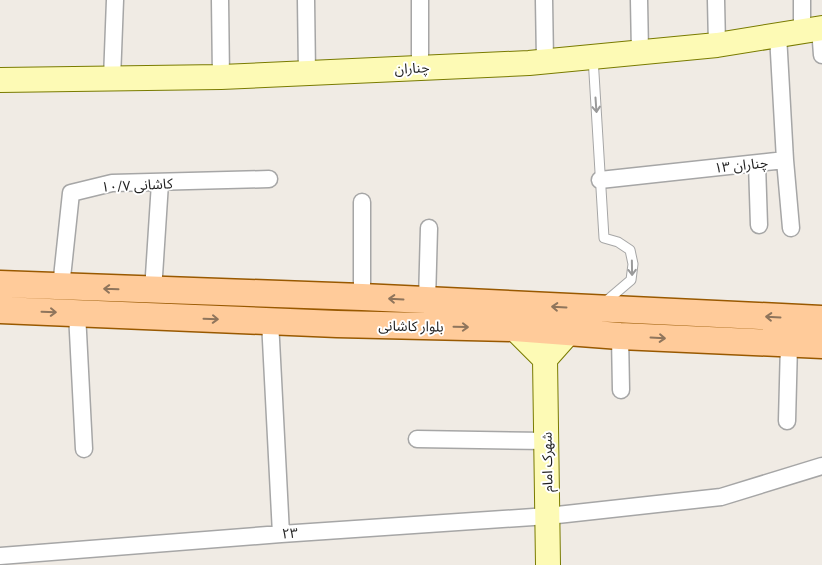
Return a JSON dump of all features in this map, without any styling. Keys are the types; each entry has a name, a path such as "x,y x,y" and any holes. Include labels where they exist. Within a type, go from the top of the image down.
{"main road":[{"name":"بلوار کاشانی","path":"0,284 153,291 362,297 822,319"},
{"path":"150,316 153,291"},
{"name":"بلوار کاشانی","path":"0,310 270,321 514,328 620,336 822,345"}],"street":[{"path":"112,79 115,0"},
{"path":"220,0 221,77"},
{"path":"306,0 307,73"},
{"path":"420,0 420,68"},
{"path":"544,0 545,61"},
{"path":"639,0 640,52"},
{"path":"716,0 717,45"},
{"path":"802,0 815,29 822,55"},
{"name":"چناران","path":"0,80 221,77 545,61 717,45 815,29"},
{"name":"چناران ۱۳","path":"600,180 785,160 778,34"},
{"path":"785,160 791,228"},
{"path":"757,164 759,225"},
{"name":"۱۰/۷ کاشانی","path":"61,287 71,193 112,183 268,179"},
{"path":"153,291 160,183"},
{"path":"362,202 362,297"},
{"path":"427,301 429,228"},
{"path":"77,313 84,449"},
{"path":"270,321 281,534"},
{"path":"514,328 545,359 569,332"},
{"path":"620,336 621,390"},
{"path":"787,421 789,344"},
{"name":"شهرک امام","path":"545,359 548,565"},
{"path":"417,439 546,441"},
{"name":"۲۳","path":"0,556 548,516 721,497 822,466"}],"lane":[{"path":"593,57 604,238 618,242 630,250 633,264 632,280 595,309"}]}
